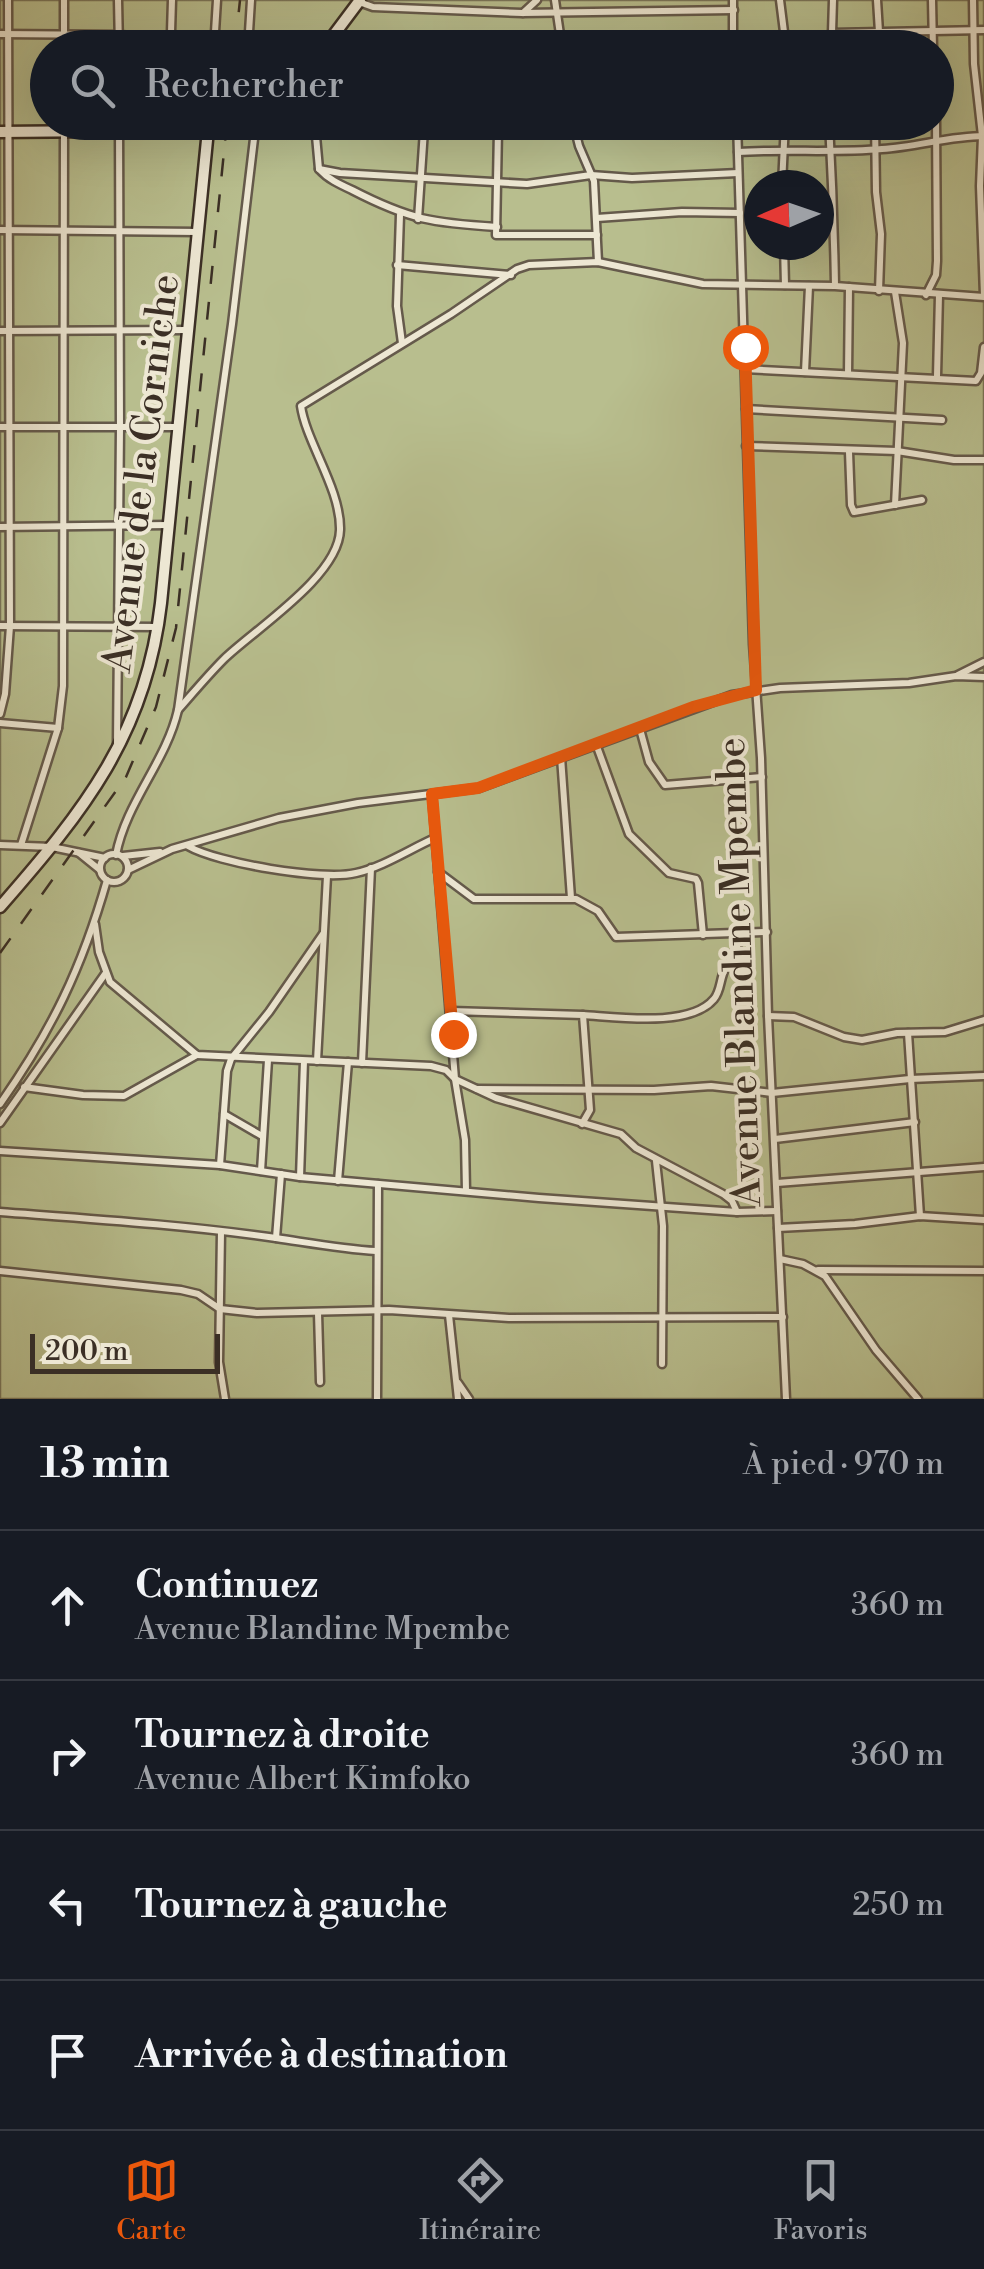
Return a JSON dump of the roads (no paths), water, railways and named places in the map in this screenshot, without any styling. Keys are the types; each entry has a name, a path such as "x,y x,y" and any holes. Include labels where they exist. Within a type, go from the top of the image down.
{"street":[{"path":"0,714 10,626 11,427 4,34 8,0"},
{"path":"64,0 64,30"},
{"path":"118,0 120,30"},
{"path":"170,30 172,0"},
{"path":"215,30 217,0"},
{"path":"249,30 251,0"},
{"path":"452,0 453,10"},
{"path":"522,14 538,0"},
{"path":"555,0 559,30"},
{"path":"733,0 733,30"},
{"path":"780,0 784,30"},
{"path":"832,0 832,30"},
{"path":"877,0 880,30"},
{"path":"932,0 932,30"},
{"path":"178,710 223,660 305,591 336,548 338,519 326,472 301,406 528,265 598,262 699,284 835,286 984,296 980,186 983,136 976,88 974,0"},
{"path":"338,30 360,1 373,7 522,14 734,10"},
{"path":"954,31 984,30"},
{"path":"4,34 30,34"},
{"path":"5,132 30,130"},
{"path":"954,139 983,136"},
{"path":"21,845 58,728 65,627 64,140"},
{"path":"117,749 119,140"},
{"name":"Avenue de la Corniche","path":"0,907 73,822 117,749 143,694 159,627 208,140"},
{"path":"128,870 119,856 122,829 171,733 178,710 254,140"},
{"path":"316,140 319,169 331,180 400,214 453,225 497,227"},
{"path":"418,219 423,140"},
{"path":"498,140 496,235 597,236"},
{"path":"578,140 592,175 598,262"},
{"name":"Avenue Blandine Mpembe","path":"738,140 746,446 786,1399"},
{"path":"782,170 783,140"},
{"path":"831,140 835,286"},
{"path":"876,140 876,192 882,234 879,291"},
{"path":"738,152 876,150 938,140 937,270 926,295"},
{"path":"319,169 527,184 592,175 632,178 738,173"},
{"path":"597,218 682,212 740,213"},
{"path":"400,214 397,264 402,343"},
{"path":"5,230 200,232"},
{"path":"784,260 785,285"},
{"path":"397,264 511,275"},
{"path":"805,372 810,286"},
{"path":"848,374 849,287"},
{"path":"895,292 903,343 895,505"},
{"path":"936,376 939,295"},
{"path":"0,331 189,330"},
{"path":"745,369 936,376 965,381 980,379 984,347"},
{"path":"746,410 942,420"},
{"path":"0,427 178,427"},
{"path":"746,446 984,460 984,470"},
{"path":"849,452 852,510 862,512 922,500"},
{"path":"0,527 168,525"},
{"path":"0,589 10,588"},
{"path":"0,626 159,627"},
{"path":"956,676 984,662"},
{"path":"107,880 122,880 128,870 166,852 279,818 358,802 478,788 706,703 756,690 984,677"},
{"path":"0,723 58,728"},
{"path":"640,729 649,762 665,786 762,777"},
{"path":"596,744 629,834 669,873 696,879 703,935"},
{"path":"561,757 571,898"},
{"path":"432,794 466,1191"},
{"path":"186,845 214,857 344,876 371,868 435,838"},
{"path":"0,844 52,847 105,858 166,852"},
{"path":"78,852 107,880"},
{"path":"100,870 105,858"},
{"path":"362,1063 371,868"},
{"path":"438,872 474,899 571,898 598,911 616,936 766,932"},
{"path":"317,1060 327,876"},
{"path":"0,1104 46,1034 74,980 107,880"},
{"path":"95,924 105,974 117,991 197,1055 430,1066 446,1070 455,1079 496,1098 621,1134 656,1159 723,1194 737,1212"},
{"path":"451,1011 667,1018 701,1008 714,999 741,933"},
{"path":"220,1166 231,1058 324,934"},
{"path":"0,1123 105,974"},
{"path":"582,1124 590,1110 583,1015"},
{"path":"768,1016 803,1019 854,1040 944,1032 984,1020"},
{"path":"908,1034 920,1216"},
{"path":"24,1087 124,1096 197,1055"},
{"path":"261,1171 268,1060"},
{"path":"300,1177 304,1061"},
{"path":"338,1180 348,1062"},
{"path":"476,1089 711,1086 772,1093 984,1076"},
{"path":"224,1114 262,1136"},
{"path":"775,1138 916,1122"},
{"path":"0,1150 220,1166 466,1191 737,1212 778,1211"},
{"path":"656,1159 661,1206 662,1364"},
{"path":"777,1183 984,1167"},
{"path":"276,1238 282,1174"},
{"path":"377,1399 378,1184"},
{"path":"0,1212 376,1251"},
{"path":"778,1228 920,1216 984,1220"},
{"path":"221,1232 219,1369 225,1399"},
{"path":"780,1259 816,1270 984,1271"},
{"path":"816,1270 832,1284 876,1350 918,1399"},
{"path":"0,1272 180,1290 198,1294 220,1309 318,1313 378,1310 551,1319 783,1317"},
{"path":"318,1313 320,1382"},
{"path":"449,1315 458,1399"},
{"path":"457,1382 469,1399"}],"railway":[{"path":"237,30 240,0"},
{"path":"0,953 126,777 156,707 176,628 225,140"}]}
